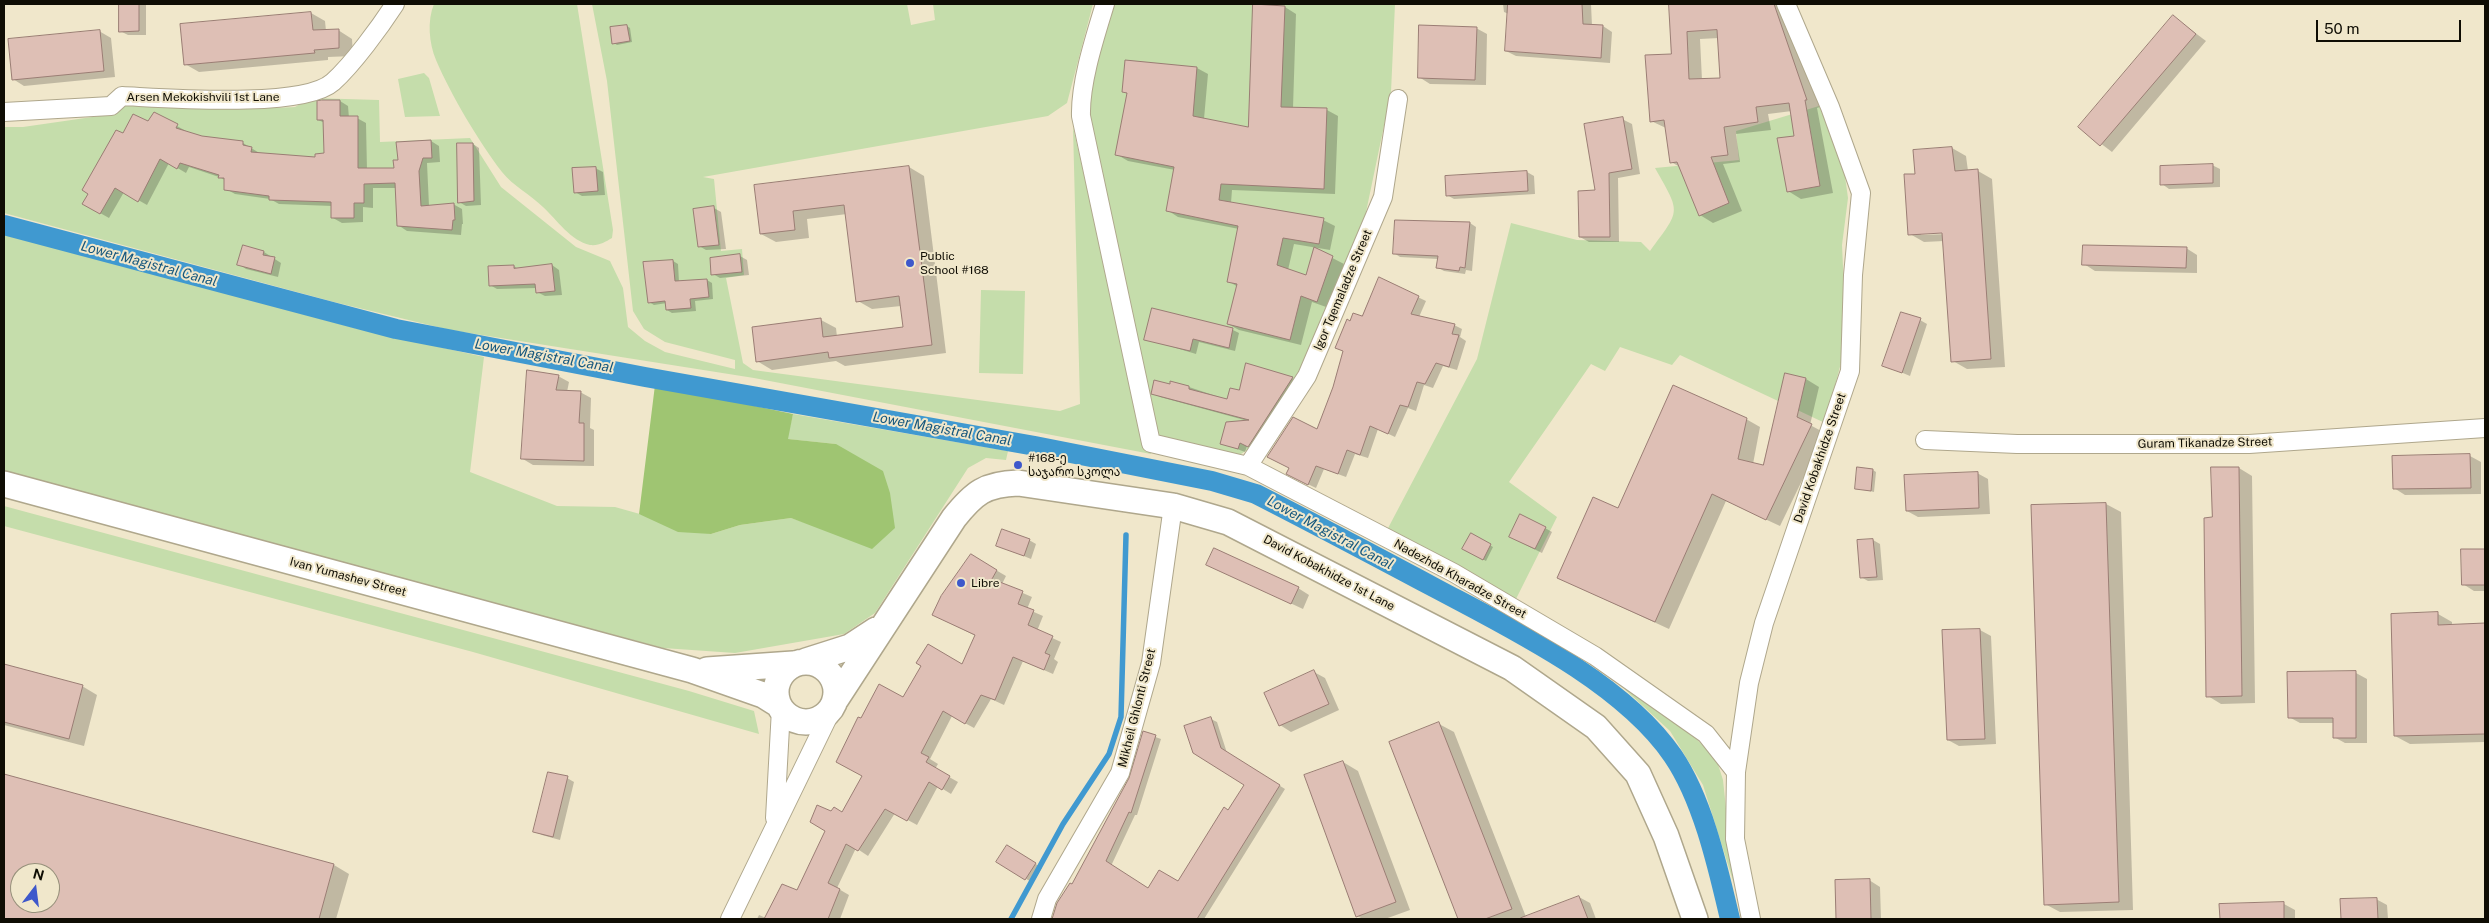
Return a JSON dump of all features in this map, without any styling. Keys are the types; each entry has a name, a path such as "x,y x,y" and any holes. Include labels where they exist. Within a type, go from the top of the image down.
{"street":[{"name":"Arsen Mekokishvili 1st Lane","path":"4,112 110,106 122,96 272,99 307,94 332,83 382,24 395,4"},
{"name":"Nadezhda Kharadze Street","path":"1105,4 1094,40 1081,104 1081,116 1152,443 1248,466 1454,573 1595,656 1706,734 1736,772"},
{"name":"David Kobakhidze Street","path":"1751,919 1735,839 1736,772 1749,683 1764,623 1850,371 1853,275 1861,193 1830,107 1786,4"},
{"name":"Igor Tqemaladze Street","path":"1248,466 1307,376 1383,197 1398,99"},
{"name":"Guram Tikanadze Street","path":"1925,440 2017,444 2249,444 2485,428"},
{"name":"David Kobakhidze 1st Lane","path":"834,704 885,621 954,518 978,492 990,486 1018,483 1173,506 1228,522 1254,534 1503,664 1596,727 1638,774 1666,836 1695,919"},
{"name":"Ivan Yumashev Street","path":"4,484 692,670 763,695 780,707"},
{"name":"Mikheil Ghlonti Street","path":"1041,919 1047,899 1120,773 1151,662 1173,506"},
{"name":"David Kobakhidze 1st Lane","path":"800,662 850,647 865,639 885,621"},
{"name":"Ivan Yumashev Street","path":"692,670 746,669 800,662"},
{"path":"730,919 834,704 837,690 831,673 824,666 800,662 781,674 778,681 776,697 780,707 775,824"},
{"path":"780,707 797,721 807,722 816,720 834,704"}],"green space":[{"path":"434,4 577,4 613,230 612,238 593,245 583,243 511,182 502,172 466,118 436,60 430,32 430,18"},
{"path":"592,4 907,4 911,25 935,20 933,4 1093,4 1067,103 1048,116 703,177 714,179 721,251 742,249 744,275 726,278 743,363 753,370 1060,411 1080,404 1073,127 1132,386 1151,454 754,378 450,330 334,302 4,213 4,127 23,127 106,115 123,103 275,108 295,107 311,98 379,100 380,142 470,138 501,187 576,247 610,261 623,288 628,327 645,341 665,352 735,369 735,360 665,342 644,329 633,311 607,81"},
{"path":"1110,4 1395,4 1391,92 1365,217 1305,366 1250,448 1238,456 1159,443 1085,103"},
{"path":"424,73 429,78 440,116 405,117 398,79"},
{"path":"1819,106 1843,162 1848,198 1842,245 1845,310 1841,363 1825,423 1680,355 1672,365 1620,347 1605,371 1591,364 1509,482 1557,517 1515,601 1386,532 1477,359 1511,223 1577,240 1641,242 1650,251 1668,227 1674,211 1670,194 1655,168 1739,160 1736,131"},
{"path":"4,234 355,328 484,357 470,472 557,506 615,507 711,534 740,525 791,518 812,525 836,444 787,439 793,414 1008,451 1006,460 986,458 968,468 875,613 844,634 735,653 663,648 4,472"},
{"path":"981,290 1025,291 1023,374 979,373"},
{"path":"655,385 793,414 788,439 836,444 883,471 890,493 895,528 872,549 791,518 740,525 711,534 678,532 639,514"},
{"path":"4,506 689,691 754,711 759,734 473,652 4,526"},
{"path":"1607,673 1689,732 1716,758 1723,780 1734,884 1703,785 1670,731"}],"building":[{"path":"119,4 139,4 139,31 119,32"},
{"path":"1253,4 1285,6 1281,107 1327,108 1324,189 1221,184 1219,200 1324,218 1319,244 1283,238 1277,265 1306,275 1314,247 1333,256 1317,302 1301,296 1290,340 1227,324 1237,284 1227,282 1238,226 1166,211 1174,167 1115,155 1127,93 1122,92 1125,60 1197,67 1193,116 1248,127"},
{"path":"1508,4 1582,4 1583,24 1603,25 1601,58 1505,51"},
{"path":"1669,4 1774,4 1807,100 1805,100 1820,186 1787,192 1777,138 1794,136 1789,103 1756,107 1758,122 1724,127 1728,155 1711,157 1729,203 1699,216 1677,162 1670,163 1664,120 1650,122 1645,55 1671,54","holes":["1717,30 1720,78 1689,79 1687,32"]},
{"path":"311,12 313,30 339,29 339,48 314,50 315,53 184,65 180,24"},
{"path":"2173,15 2196,34 2100,146 2078,127"},
{"path":"627,25 630,41 612,44 610,27"},
{"path":"1419,25 1477,27 1475,80 1418,78"},
{"path":"100,30 104,71 12,80 8,39"},
{"path":"340,100 340,116 358,116 358,168 394,168 393,160 398,160 396,142 431,140 432,158 423,158 419,171 421,206 454,203 455,220 453,220 452,230 397,226 395,183 364,184 364,203 354,203 354,218 331,218 331,202 269,200 269,196 224,190 224,178 218,178 219,175 180,163 177,169 160,159 138,202 115,188 100,214 82,204 88,194 82,190 116,130 123,133 133,114 148,121 154,112 178,124 176,128 202,136 243,141 243,145 252,147 251,152 315,157 315,154 324,153 323,120 317,120 317,101"},
{"path":"1623,117 1632,169 1609,173 1610,237 1579,237 1578,191 1595,190 1584,124"},
{"path":"457,143 473,143 474,201 458,203"},
{"path":"1952,147 1955,171 1978,169 1991,359 1951,362 1942,233 1908,235 1904,174 1915,174 1913,150"},
{"path":"2213,164 2213,183 2160,185 2160,166"},
{"path":"909,166 932,345 829,358 828,352 756,362 752,327 821,318 823,337 903,327 899,296 856,302 844,205 793,211 795,230 760,234 754,185"},
{"path":"596,167 598,191 574,193 572,168"},
{"path":"1527,171 1528,191 1446,196 1445,176"},
{"path":"714,206 719,245 698,247 693,209"},
{"path":"1395,220 1470,222 1465,268 1460,267 1459,271 1436,268 1438,256 1393,254"},
{"path":"243,245 264,251 263,255 275,257 271,274 237,265"},
{"path":"2083,245 2187,247 2186,268 2082,265"},
{"path":"740,254 742,272 711,275 710,258"},
{"path":"673,260 675,281 707,279 709,297 690,299 691,308 666,310 665,301 648,303 643,262"},
{"path":"552,264 555,291 536,293 535,284 489,286 488,266 514,265 514,268"},
{"path":"1379,277 1419,296 1411,314 1455,324 1452,334 1459,335 1449,367 1436,363 1425,384 1417,382 1408,407 1400,405 1388,434 1370,426 1360,455 1347,450 1338,474 1316,466 1308,485 1286,474 1289,468 1267,457 1293,417 1317,429 1333,387 1343,351 1335,348 1347,319 1350,321 1353,313 1362,316"},
{"path":"1152,308 1233,328 1229,348 1193,339 1190,351 1144,340"},
{"path":"1901,312 1921,318 1902,373 1882,366"},
{"path":"1246,363 1293,377 1248,447 1240,443 1238,449 1220,444 1226,422 1249,420 1151,394 1154,380 1170,384 1170,381 1189,386 1189,389 1227,399 1230,388 1239,390"},
{"path":"527,370 559,375 556,390 581,391 579,423 584,423 584,461 521,459"},
{"path":"1785,373 1806,378 1797,417 1812,424 1766,520 1712,494 1655,622 1557,578 1593,497 1618,508 1673,385 1747,418 1738,459 1763,465"},
{"path":"2470,454 2471,488 2393,489 2392,456"},
{"path":"1857,467 1873,469 1871,491 1855,489"},
{"path":"2211,467 2239,467 2242,696 2206,697 2204,518 2212,517"},
{"path":"1978,472 1979,508 1906,511 1904,475"},
{"path":"2106,503 2119,902 2044,905 2031,505"},
{"path":"1520,514 1546,527 1535,549 1509,537"},
{"path":"1002,529 1030,539 1024,556 996,546"},
{"path":"1471,533 1491,544 1483,560 1462,549"},
{"path":"1873,539 1877,577 1860,578 1857,540"},
{"path":"1214,548 1299,587 1291,604 1206,565"},
{"path":"2461,549 2485,549 2485,585 2462,585"},
{"path":"971,554 997,570 992,579 1023,591 1018,604 1034,610 1028,625 1053,636 1045,653 1050,655 1044,670 1013,657 995,700 981,695 965,724 943,711 921,753 929,757 926,762 950,776 942,790 929,782 907,821 885,809 858,851 846,844 828,883 840,889 828,919 764,919 782,884 797,890 825,831 810,822 817,805 831,811 834,807 842,812 862,776 836,762 858,717 861,718 879,684 903,697 921,666 916,663 928,644 962,664 975,635 932,615 941,596"},
{"path":"2438,612 2438,625 2485,623 2485,734 2394,736 2391,614"},
{"path":"1980,629 1985,739 1947,740 1942,630"},
{"path":"4,664 83,685 69,739 4,722"},
{"path":"1314,670 1329,704 1279,726 1264,693"},
{"path":"2356,671 2356,738 2333,738 2333,718 2288,718 2287,672"},
{"path":"1211,717 1221,748 1280,785 1197,919 1052,919 1057,903 1070,883 1072,884 1129,778 1143,731 1156,735 1131,813 1129,812 1106,861 1148,888 1159,870 1178,881 1224,807 1228,810 1244,785 1193,753 1184,726"},
{"path":"1439,722 1512,909 1485,919 1458,919 1389,742"},
{"path":"1343,761 1396,902 1356,917 1304,775"},
{"path":"548,772 568,776 553,837 533,832"},
{"path":"4,774 334,864 319,919 4,919"},
{"path":"1007,845 1036,863 1025,880 996,862"},
{"path":"1870,879 1871,919 1836,919 1835,880"},
{"path":"1579,896 1588,919 1521,918"},
{"path":"2377,898 2378,919 2341,919 2340,899"},
{"path":"2284,902 2284,919 2220,919 2219,904"}],"waterway":[{"name":"Lower Magistral Canal","path":"4,225 396,329 645,377 1035,446 1212,481 1256,494 1499,622 1565,660 1626,705 1652,730 1673,756 1684,774 1701,813 1708,835 1730,919"},
{"path":"1011,919 1063,824 1109,754 1121,717 1126,535"}],"place":[{"name":"Public School #168","path":"910,263"},
{"name":"#168-ე საჯარო სკოლა","path":"1018,465"},
{"name":"Libre","path":"961,583"}]}
